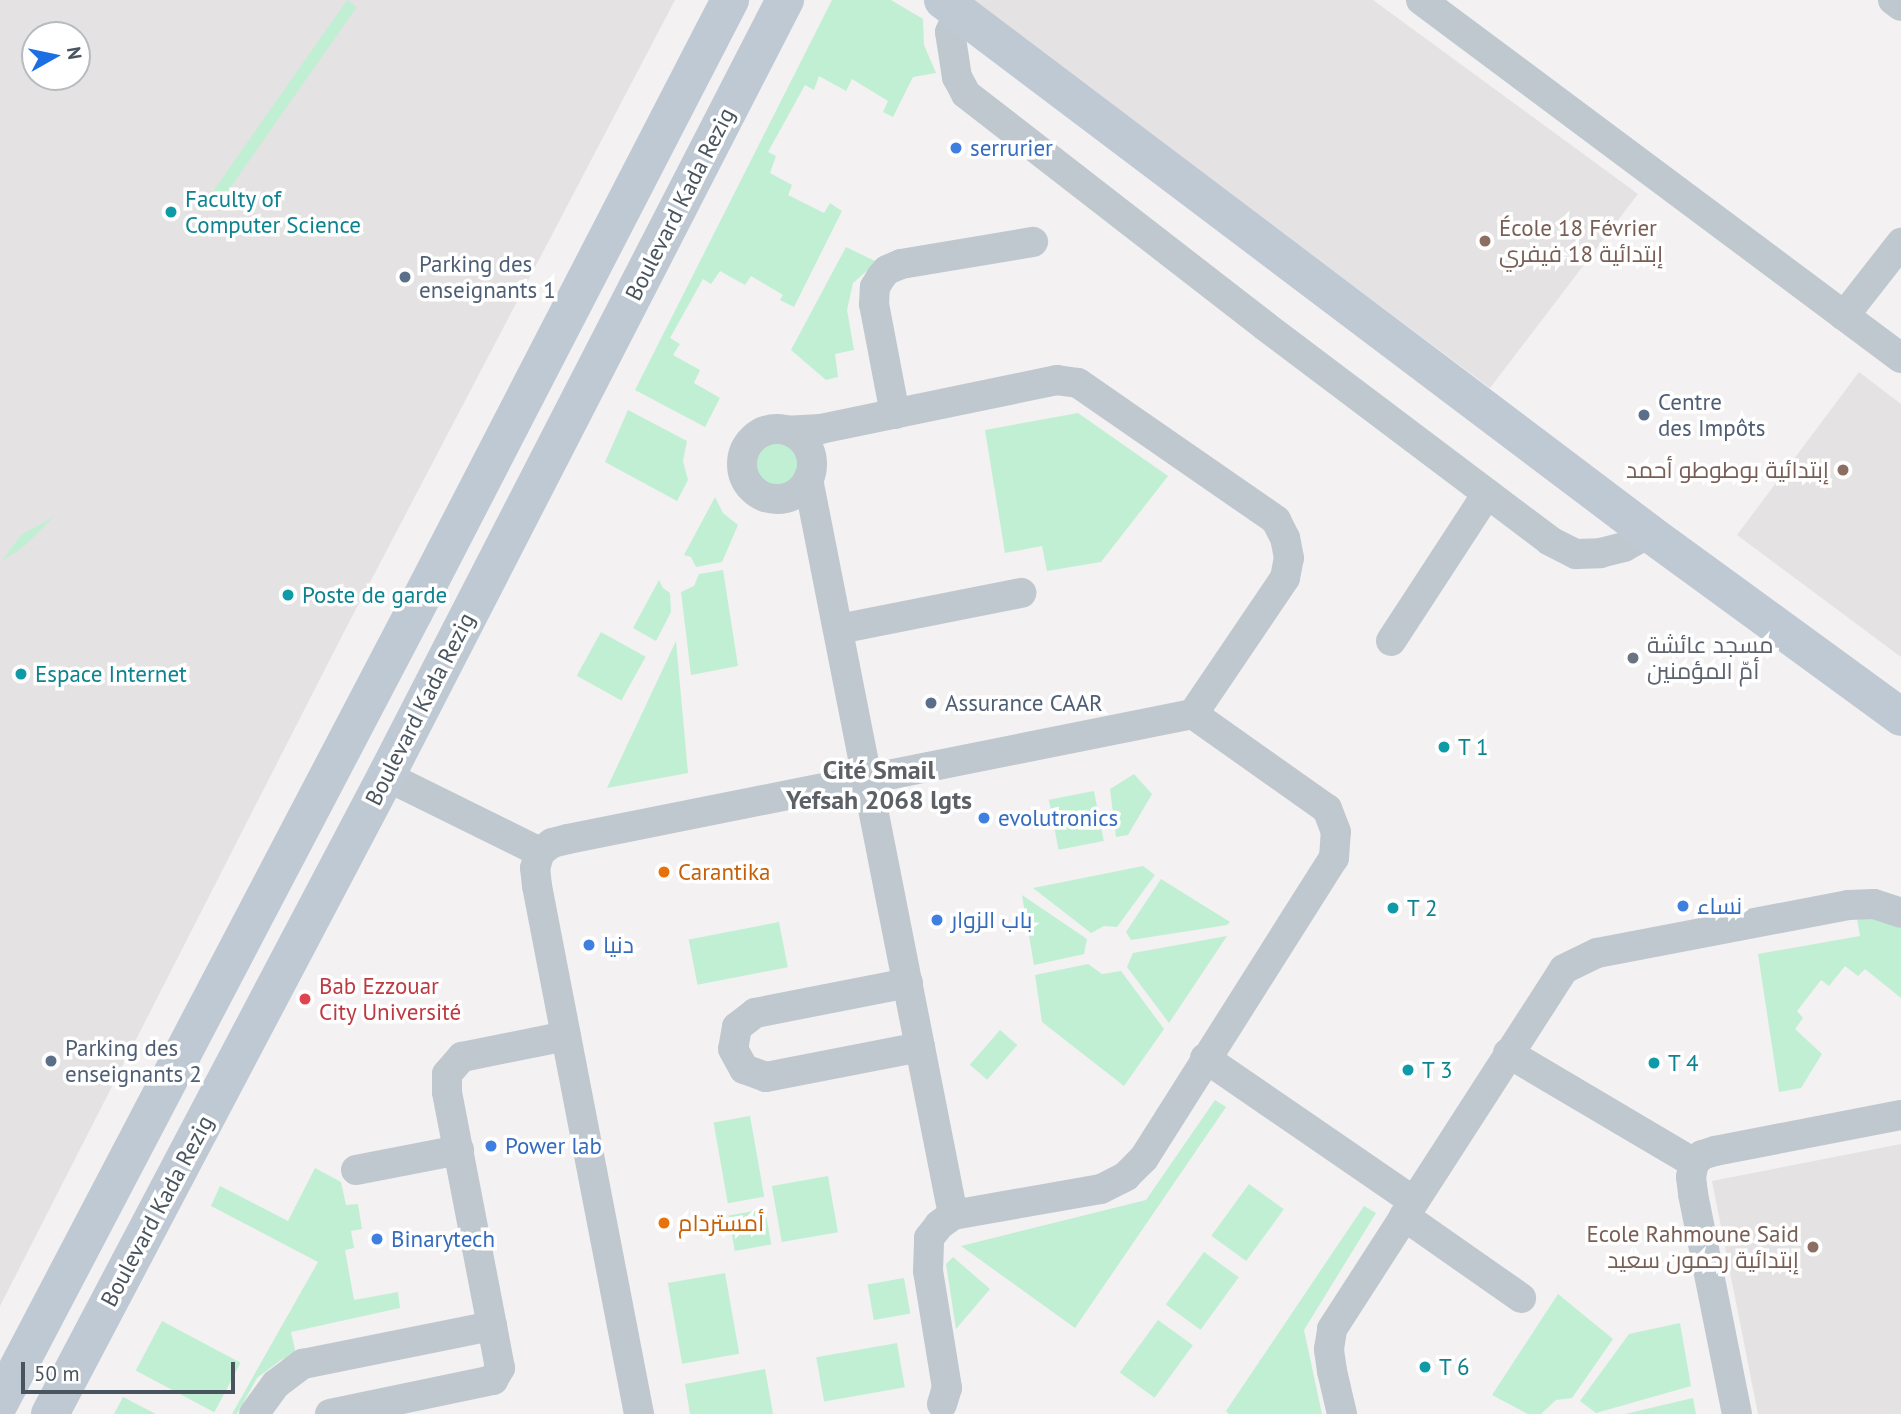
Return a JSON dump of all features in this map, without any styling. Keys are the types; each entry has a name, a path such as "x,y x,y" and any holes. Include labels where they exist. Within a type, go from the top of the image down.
{"main road":[{"path":"0,1402 409,623 730,0"},
{"name":"Boulevard Kada Rezig","path":"50,1414 386,776 785,0"},
{"path":"951,6 1648,533 1901,717"}],"street":[{"path":"1421,0 1901,358"},
{"path":"1893,0 1901,6"},
{"path":"951,6 950,32 957,77 966,94 1550,541 1576,554 1600,553 1624,547 1648,533"},
{"path":"895,414 874,304 875,287 881,277 887,270 901,264 1033,242"},
{"path":"1844,316 1901,243"},
{"path":"639,1414 537,886 535,868 540,852 552,844 568,839 1193,714 1285,578 1289,558 1285,538 1276,520 1077,383 1057,380 832,426 771,429 755,436 745,449 742,465 747,481 758,493 774,499 803,476 816,440 832,426"},
{"path":"788,430 802,439 803,476 817,516 953,1215"},
{"path":"1391,641 1488,494"},
{"path":"839,629 1021,593"},
{"path":"945,1411 947,1388 927,1254 929,1238 939,1225 953,1215 1101,1189 1126,1176 1144,1158 1205,1058 1334,859 1336,832 1326,809 1193,714"},
{"path":"386,776 540,852"},
{"path":"1342,1414 1330,1360 1332,1329 1558,977 1577,960 1597,953 1861,903 1874,904 1901,913"},
{"path":"908,983 755,1013 737,1027 733,1049 744,1069 766,1077 920,1048"},
{"path":"330,1414 493,1380 500,1368 446,1082 454,1062 462,1057 566,1035"},
{"path":"1508,1053 1694,1163"},
{"path":"1205,1058 1408,1209 1521,1298"},
{"path":"1737,1414 1693,1194 1691,1177 1694,1163 1702,1155 1715,1151 1901,1115"},
{"path":"356,1170 458,1150"},
{"path":"254,1414 276,1384 303,1364 492,1326"}],"shaded area":[{"path":"0,0 675,0 346,628 0,1306"},
{"path":"971,0 1373,0 1638,194 1490,388"},
{"name":"إبتدائية بوطوطو أحمد","path":"1859,372 1901,404 1901,657 1737,535"},
{"name":"Ecole Rahmoune Said إبتدائية رحمون سعيد","path":"1901,1144 1901,1414 1758,1414 1712,1181"}],"green space":[{"path":"347,0 357,7 221,200 212,193"},
{"path":"832,0 891,0 923,19 924,45 936,73 913,77 893,117 883,112 888,101 852,79 846,91 819,76 814,90 805,85 768,152 776,156 770,173 792,185 788,195 824,213 830,203 842,211 794,307 780,300 783,295 751,276 745,285 720,271 711,284 703,279 670,338 680,344 673,355 700,370 694,383 720,398 705,427 635,390"},
{"path":"846,247 877,262 853,283 847,310 854,350 835,354 838,377 826,380 791,350"},
{"path":"628,410 687,441 683,461 688,480 677,501 605,462"},
{"path":"1078,413 1168,476 1101,562 1047,571 1042,546 1005,553 985,430"},
{"path":"777,442 792,449 799,464 792,479 777,486 762,479 755,464 762,449"},
{"path":"715,497 723,513 738,525 722,562 696,567 691,557 684,555"},
{"path":"55,516 23,547 2,561 21,535"},
{"path":"723,570 738,666 691,675 681,592 694,586 699,574"},
{"path":"659,580 663,588 670,593 671,612 656,641 633,628"},
{"path":"601,632 646,657 621,700 577,676"},
{"path":"676,641 688,773 607,788"},
{"path":"1134,774 1152,794 1128,835 1116,837 1110,789"},
{"path":"1094,791 1104,841 1059,850 1049,800"},
{"path":"1143,866 1155,875 1117,927 1104,926 1091,933 1033,888"},
{"path":"1161,879 1230,922 1227,925 1131,940 1126,932"},
{"path":"1022,895 1087,939 1084,954 1034,965"},
{"path":"1857,919 1874,919 1901,927 1901,998 1865,969 1858,976 1845,966 1829,986 1821,980 1797,1011 1803,1018 1795,1029 1822,1054 1801,1088 1779,1092 1758,954 1860,936"},
{"path":"779,922 788,967 697,985 689,940"},
{"path":"1227,936 1169,1023 1127,967 1133,953"},
{"path":"1088,964 1102,974 1121,971 1164,1029 1124,1086 1042,1022 1035,975"},
{"path":"1000,1030 1017,1045 987,1080 970,1065"},
{"path":"1215,1100 1226,1107 1075,1328 961,1246 1146,1200"},
{"path":"750,1116 764,1197 728,1203 714,1122"},
{"path":"315,1168 341,1182 346,1205 358,1204 362,1229 351,1231 354,1248 345,1250 354,1300 398,1292 400,1308 291,1332 296,1354 281,1360 257,1378 237,1414 232,1414 318,1262 211,1206 220,1186 288,1221"},
{"path":"828,1176 838,1232 782,1242 772,1186"},
{"path":"1249,1184 1284,1209 1246,1261 1211,1236"},
{"path":"1364,1206 1376,1213 1304,1330 1322,1414 1229,1414 1226,1411"},
{"path":"765,1209 771,1244 735,1251 729,1215"},
{"path":"1204,1252 1239,1277 1201,1330 1166,1305"},
{"path":"953,1257 990,1289 956,1329 946,1264"},
{"path":"725,1273 739,1354 682,1364 668,1283"},
{"path":"904,1278 910,1313 874,1320 868,1284"},
{"path":"1558,1294 1613,1339 1572,1398 1556,1400 1541,1414 1528,1414 1492,1395"},
{"path":"1158,1320 1193,1345 1155,1398 1120,1373"},
{"path":"162,1321 241,1363 214,1412 136,1370"},
{"path":"1680,1323 1691,1386 1596,1413 1580,1401 1629,1334"},
{"path":"897,1343 905,1387 824,1402 816,1357"},
{"path":"765,1369 773,1414 690,1414 685,1384"},
{"path":"123,1397 156,1414 114,1414"},
{"path":"1693,1398 1696,1414 1625,1414"}],"place":[{"name":"serrurier","path":"956,148"},
{"name":"Faculty of Computer Science","path":"171,212"},
{"name":"École 18 Février إبتدائية 18 فيفري","path":"1485,241"},
{"name":"Parking des enseignants 1","path":"405,277"},
{"name":"Centre des Impôts","path":"1644,415"},
{"name":"إبتدائية بوطوطو أحمد","path":"1843,470"},
{"name":"Poste de garde","path":"288,595"},
{"name":"مسجد عائشة أمّ المؤمنين","path":"1633,658"},
{"name":"Espace Internet","path":"21,674"},
{"name":"Assurance CAAR","path":"931,703"},
{"name":"T 1","path":"1444,747"},
{"name":"evolutronics","path":"984,818"},
{"name":"Carantika","path":"664,872"},
{"name":"نساء","path":"1683,906"},
{"name":"T 2","path":"1393,908"},
{"name":"باب الزوار","path":"937,920"},
{"name":"دنيا","path":"589,945"},
{"name":"Bab Ezzouar City Université","path":"305,999"},
{"name":"Parking des enseignants 2","path":"51,1061"},
{"name":"T 4","path":"1654,1063"},
{"name":"T 3","path":"1408,1070"},
{"name":"Power lab","path":"491,1146"},
{"name":"أمستردام","path":"664,1223"},
{"name":"Binarytech","path":"377,1239"},
{"name":"Ecole Rahmoune Said إبتدائية رحمون سعيد","path":"1813,1247"},
{"name":"T 6","path":"1425,1367"}],"district":[{"name":"Cité Smail Yefsah 2068 lgts","path":"879,785"}]}
